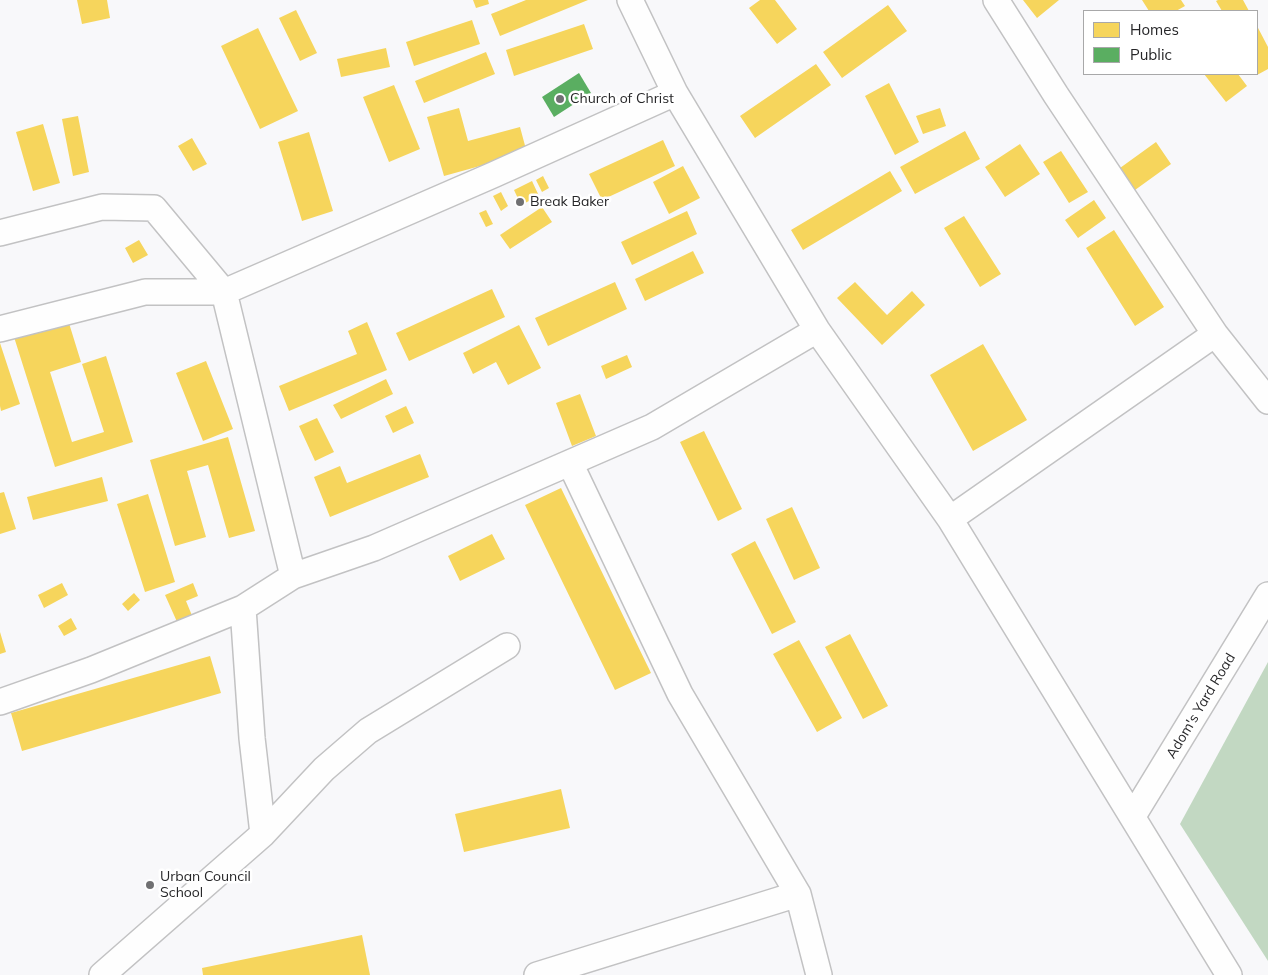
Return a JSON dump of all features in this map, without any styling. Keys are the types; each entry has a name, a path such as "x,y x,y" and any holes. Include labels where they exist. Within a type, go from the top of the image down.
{"street":[{"path":"630,0 675,93 818,330 950,518 1229,975"},
{"path":"996,0 1056,95 1215,334 1268,401"},
{"path":"0,329 146,292 224,292 494,175 675,93"},
{"path":"0,233 102,207 154,208 224,292 293,576"},
{"path":"0,702 91,670 243,608 293,576 374,548 652,427 818,330"},
{"path":"950,518 1215,334"},
{"path":"570,463 680,694 798,894 819,975"},
{"name":"Adom's Yard Road","path":"1133,816 1268,595"},
{"path":"243,608 252,738 262,834"},
{"path":"102,975 262,834 324,769 368,732 507,646"},
{"path":"537,975 798,894"}],"green space":[{"path":"1268,662 1268,961 1180,824"}],"building: Homes":[{"path":"77,0 107,0 110,18 82,24"},
{"path":"473,0 488,0 489,4 476,8"},
{"path":"526,0 588,0 500,36 491,14"},
{"path":"760,0 775,0 797,29 777,44 749,8"},
{"path":"1023,0 1059,0 1037,18"},
{"path":"1142,0 1181,0 1185,6 1178,10 1148,10"},
{"path":"1243,0 1248,10 1221,10 1216,1"},
{"path":"888,5 907,31 842,78 823,52"},
{"path":"296,10 317,53 300,61 279,18"},
{"path":"472,20 480,44 414,66 406,42"},
{"path":"584,24 593,49 514,76 506,50"},
{"path":"258,28 298,111 260,129 221,46"},
{"path":"1258,28 1268,47 1268,69 1258,74"},
{"path":"386,48 390,67 341,77 337,59"},
{"path":"486,52 495,74 424,103 415,81"},
{"path":"816,64 831,85 755,138 740,116"},
{"path":"1205,75 1239,75 1247,86 1226,102"},
{"path":"889,83 919,142 895,155 865,96"},
{"path":"394,85 420,149 389,162 363,97"},
{"path":"459,108 468,141 520,127 527,153 444,176 427,117"},
{"path":"940,108 946,126 923,134 916,116"},
{"path":"78,116 89,172 73,176 62,119"},
{"path":"43,124 60,183 33,191 16,132"},
{"path":"965,131 980,159 915,194 900,167"},
{"path":"309,132 333,211 302,221 278,142"},
{"path":"192,138 207,164 193,171 178,146"},
{"path":"663,140 675,166 602,200 589,174"},
{"path":"1156,142 1171,164 1135,190 1120,168"},
{"path":"1020,144 1040,174 1005,197 985,167"},
{"path":"1061,151 1088,192 1069,203 1043,162"},
{"path":"683,166 700,198 669,214 653,182"},
{"path":"890,171 902,191 803,250 791,230"},
{"path":"543,176 549,188 542,192 536,180"},
{"path":"532,181 539,196 521,205 514,190"},
{"path":"501,192 508,206 501,211 493,196"},
{"path":"1094,200 1106,218 1078,238 1065,220"},
{"path":"542,207 552,222 510,249 500,235"},
{"path":"486,210 493,224 486,227 479,213"},
{"path":"687,211 697,234 632,265 621,242"},
{"path":"964,216 1001,274 980,287 944,228"},
{"path":"1114,230 1164,307 1135,326 1086,248"},
{"path":"139,240 148,255 133,263 125,248"},
{"path":"693,251 704,273 645,301 635,279"},
{"path":"615,282 627,309 548,346 535,318"},
{"path":"855,282 887,315 912,291 925,305 882,345 837,298"},
{"path":"492,289 505,317 409,361 396,333"},
{"path":"68,320 81,362 50,372 72,442 104,432 82,364 106,356 133,442 55,467 14,337"},
{"path":"367,322 387,370 289,411 279,386 357,354 348,331"},
{"path":"519,325 541,368 508,385 496,362 473,374 463,353"},
{"path":"0,343 20,404 1,411 0,406"},
{"path":"983,344 1027,420 973,451 930,375"},
{"path":"627,355 632,367 606,379 601,366"},
{"path":"206,361 233,429 203,441 176,373"},
{"path":"386,379 393,394 341,419 333,405"},
{"path":"580,394 596,436 572,446 556,403"},
{"path":"406,406 414,423 393,433 385,416"},
{"path":"317,418 334,452 315,461 299,426"},
{"path":"704,431 742,509 718,521 680,442"},
{"path":"228,437 255,531 229,538 208,465 187,471 206,537 175,546 150,460"},
{"path":"420,454 429,477 330,517 314,477 340,466 347,483"},
{"path":"102,477 108,501 33,520 27,497"},
{"path":"561,488 651,673 615,690 525,505"},
{"path":"4,492 16,529 0,534 0,493"},
{"path":"148,494 175,582 145,592 117,504"},
{"path":"792,507 820,568 794,580 766,519"},
{"path":"492,534 505,559 460,581 448,556"},
{"path":"755,541 796,622 772,634 731,554"},
{"path":"62,583 68,595 44,608 38,595"},
{"path":"193,583 198,596 186,601 193,618 178,624 165,595"},
{"path":"134,593 140,600 128,611 122,604"},
{"path":"71,618 77,629 64,636 58,626"},
{"path":"0,632 6,652 0,654"},
{"path":"850,634 888,706 863,719 825,647"},
{"path":"799,640 842,718 817,732 773,654"},
{"path":"210,656 221,693 22,751 11,713"},
{"path":"561,789 570,828 464,852 455,814"},
{"path":"362,935 370,975 203,975 202,968"}],"building: Public":[{"path":"579,73 591,93 554,117 542,97"}],"place":[{"name":"Church of Christ","path":"560,99"},
{"name":"Break Baker","path":"520,202"},
{"name":"Urban Council School","path":"150,885"}]}
